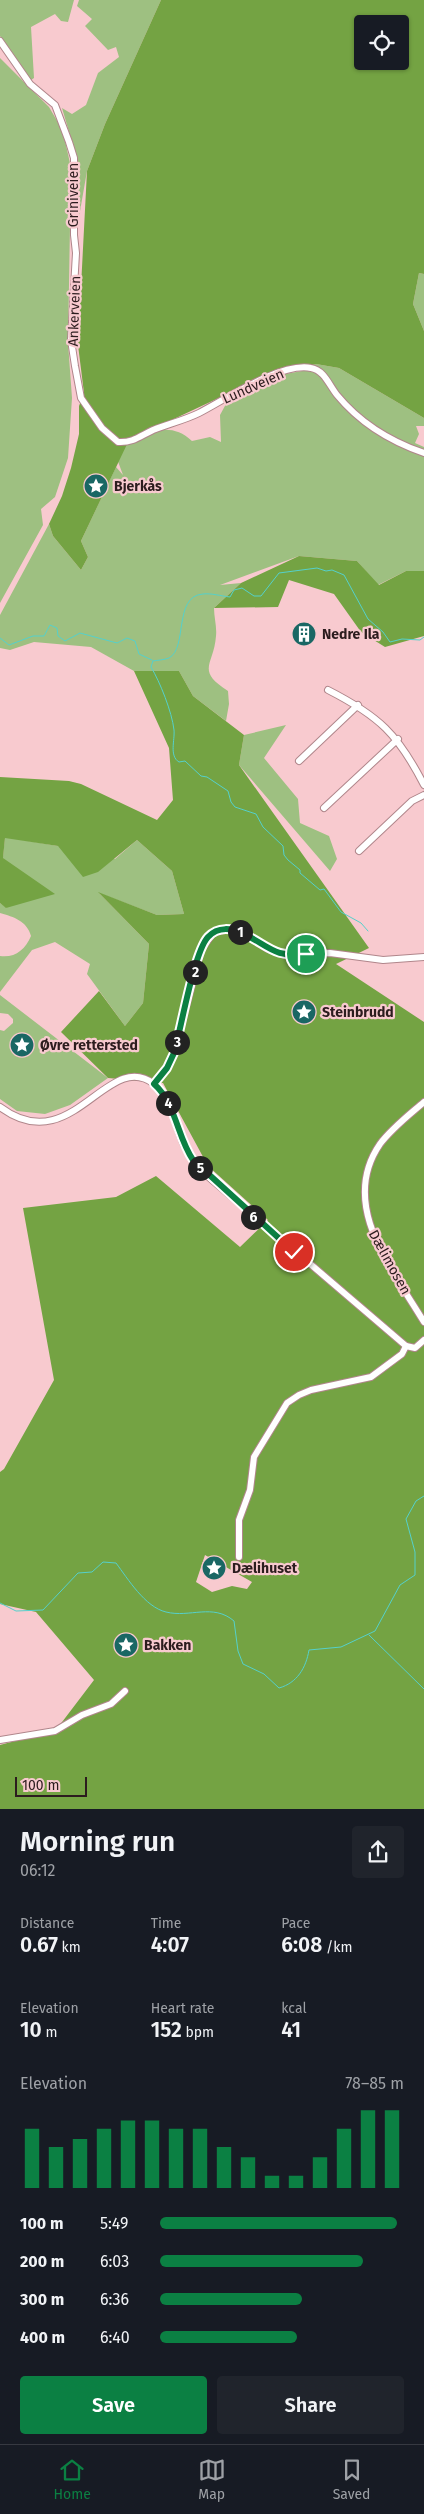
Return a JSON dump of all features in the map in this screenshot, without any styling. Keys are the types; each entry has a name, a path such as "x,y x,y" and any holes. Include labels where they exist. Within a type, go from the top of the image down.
{"street":[{"name":"Griniveien","path":"0,41 24,78 55,105 61,118 74,158 74,235 76,253"},
{"name":"Ankerveien","path":"76,253 71,340 81,398"},
{"name":"Lundveien","path":"81,398 108,435 118,442 128,442 199,413 230,394 263,379 311,367 324,375 341,400 363,422 385,436 424,453"},
{"path":"328,690 358,705 398,739 424,785"},
{"path":"299,761 358,705"},
{"path":"324,808 398,739"},
{"path":"359,851 412,801 424,795"},
{"path":"154,1084 172,1059 201,950 207,938 216,931 234,930 273,952 285,956 330,954 383,960 424,957"},
{"path":"0,1107 24,1121 48,1122 62,1118 121,1079 140,1078 154,1084 168,1104 187,1152 204,1173 265,1228 408,1347 415,1348 424,1340"},
{"name":"Dælimosen","path":"424,1102 389,1133 374,1153 365,1178 364,1192 365,1210 373,1235 424,1322"},
{"path":"238,1557 239,1520 250,1490 254,1456 287,1404 298,1395 311,1390 371,1377 402,1354 408,1347"},
{"path":"0,1740 56,1731 82,1715 111,1704 125,1691"}],"green space":[{"path":"0,0 74,0 68,22 61,21 55,14 31,27 34,78 31,80 0,36"},
{"path":"79,0 161,0 105,124 87,171 79,217 75,152 62,108 72,114 86,105 98,73 119,57 116,47 108,50 85,26 92,19 77,6"},
{"path":"161,0 424,0 424,274 419,273 413,304 424,331 424,418 339,368 316,364 255,381 129,440 81,541 88,557 81,570 53,536 49,524 62,496 71,468 79,434 79,406 84,393 78,345 87,171 105,124"},
{"path":"0,58 49,107 63,131 71,168 68,343 72,398 68,458 55,497 41,509 43,525 0,603"},
{"path":"419,273 424,274 424,331 413,304"},
{"path":"316,364 339,368 424,418 424,426 416,426 419,434 415,443 424,447 424,571 406,571 378,585 357,561 299,556 220,585 241,583 214,608 216,636 209,672 218,684 228,691 229,704 226,721 193,696 179,671 134,671 91,647 34,642 10,650 0,648 0,615 49,524 53,536 81,570 88,557 81,541 116,467 123,475 113,448 153,431 163,430 173,430 183,434 192,441 210,437 221,442 220,415 226,404 274,376 302,371 301,368"},
{"path":"299,556 357,561 379,585 406,571 424,571 424,636 385,647 361,632 334,594 289,580 278,607 214,608 241,583"},
{"path":"134,671 179,671 193,696 244,735 239,765 369,948 336,964 424,1022 424,1809 0,1809 0,1745 56,1730 94,1680 36,1612 0,1604 0,1472 4,1469 54,1380 23,1208 116,1197 156,1176 240,1247 268,1220 208,1166 163,1083 108,1078 61,1032 99,991 125,1026 143,1003 149,944 98,892 157,915 184,914 172,871 137,840 98,872 83,877 58,846 5,838 3,858 55,894 6,908 0,903 0,777 69,781 81,784 157,820 173,800 169,748","holes":["205,1555 252,1582 247,1589 232,1586 212,1592 196,1582"]},
{"path":"286,725 264,758 298,799 300,823 329,836 337,859 330,871 239,765 244,735"},
{"path":"5,837 58,846 115,859 137,840 172,871 184,914 157,915 99,893 149,944 143,1003 125,1026 87,974 90,964 55,942 32,950 0,992 0,956 10,956 19,952 31,936 23,923 0,913 0,903 7,908 3,857"},
{"path":"0,995 108,1078 70,1105 45,1114 17,1111 0,1099 0,1030 4,1031 13,1023 13,1019 8,1014 0,1013"}],"waterway":[{"path":"153,661 169,658 175,652 184,612 188,603 194,597 203,594 230,597 234,590 242,588 254,596 261,596 279,573 317,568 326,571 332,570 344,575 368,619 383,632 390,642 402,639 420,640 424,637"},
{"path":"0,638 9,645 33,636 44,636 50,625 57,628 58,636 65,641 80,633 117,643 127,638 135,641 139,654 152,660"},
{"path":"153,661 151,667 165,697 173,723 173,752 176,759 179,762 185,761 201,776 207,777 228,791 231,802 235,807 256,814 263,827 283,846 284,855 300,870 300,873 320,890 324,889 341,912 361,923 368,931"},
{"path":"0,1603 16,1611 43,1610 78,1573 92,1572 103,1562 116,1563 144,1599 158,1609 175,1613 218,1613 234,1621 238,1651 243,1664 264,1674 279,1688 296,1679 300,1674 306,1663 309,1650 341,1647 375,1631 400,1585 415,1575 415,1552 406,1519 416,1501 424,1496"},
{"path":"369,1635 424,1689"}],"place":[{"name":"Bjerkås","path":"96,486"},
{"name":"Nedre Ila","path":"304,634"},
{"name":"Steinbrudd","path":"304,1012"},
{"name":"Øvre rettersted","path":"22,1045"},
{"name":"Dælihuset","path":"214,1568"},
{"name":"Bakken","path":"126,1645"}],"route":[{"path":"294,1252 204,1173 193,1160 183,1144 165,1097 154,1084 170,1064 174,1053 199,956 207,938 216,931 231,929 244,934 273,952 285,956 306,954"}]}
